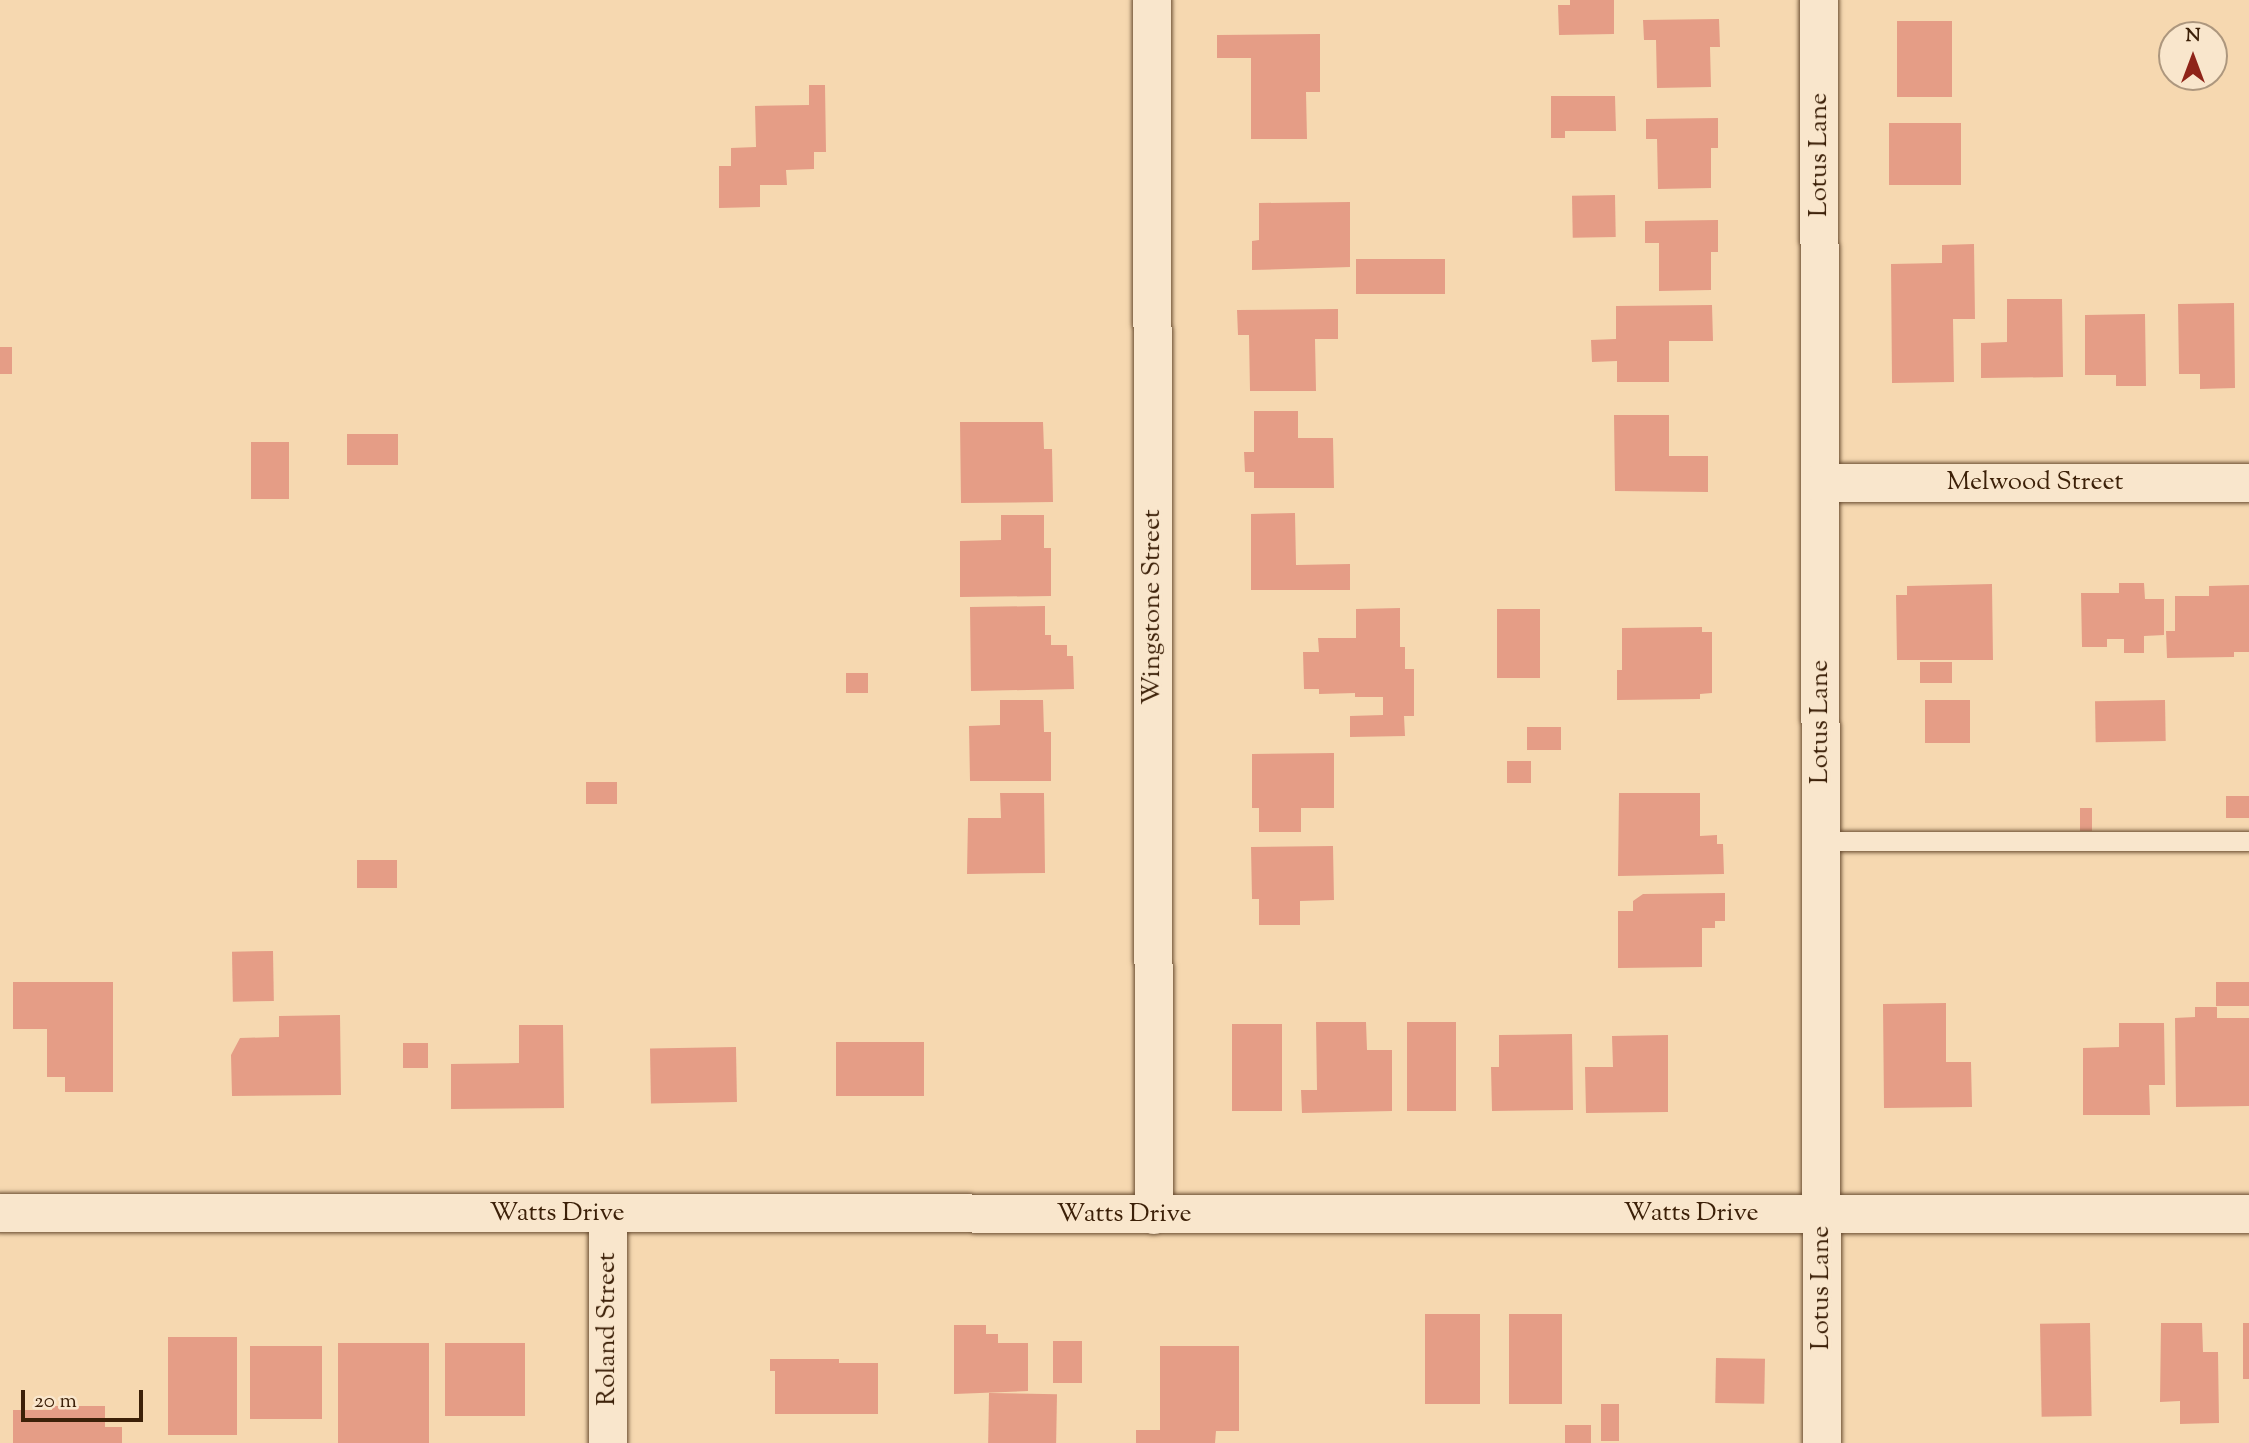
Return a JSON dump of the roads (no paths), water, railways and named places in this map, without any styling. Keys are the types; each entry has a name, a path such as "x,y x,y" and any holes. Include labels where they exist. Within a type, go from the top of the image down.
{"street":[{"name":"Wingstone Street","path":"1152,0 1154,1214"},
{"name":"Lotus Lane","path":"1819,0 1822,1443"},
{"name":"Melwood Street","path":"1820,483 2249,483"},
{"name":"Watts Drive","path":"0,1213 2249,1214"},
{"name":"Roland Street","path":"608,1214 608,1443"}],"lane":[{"path":"1821,841 2249,841"}]}
